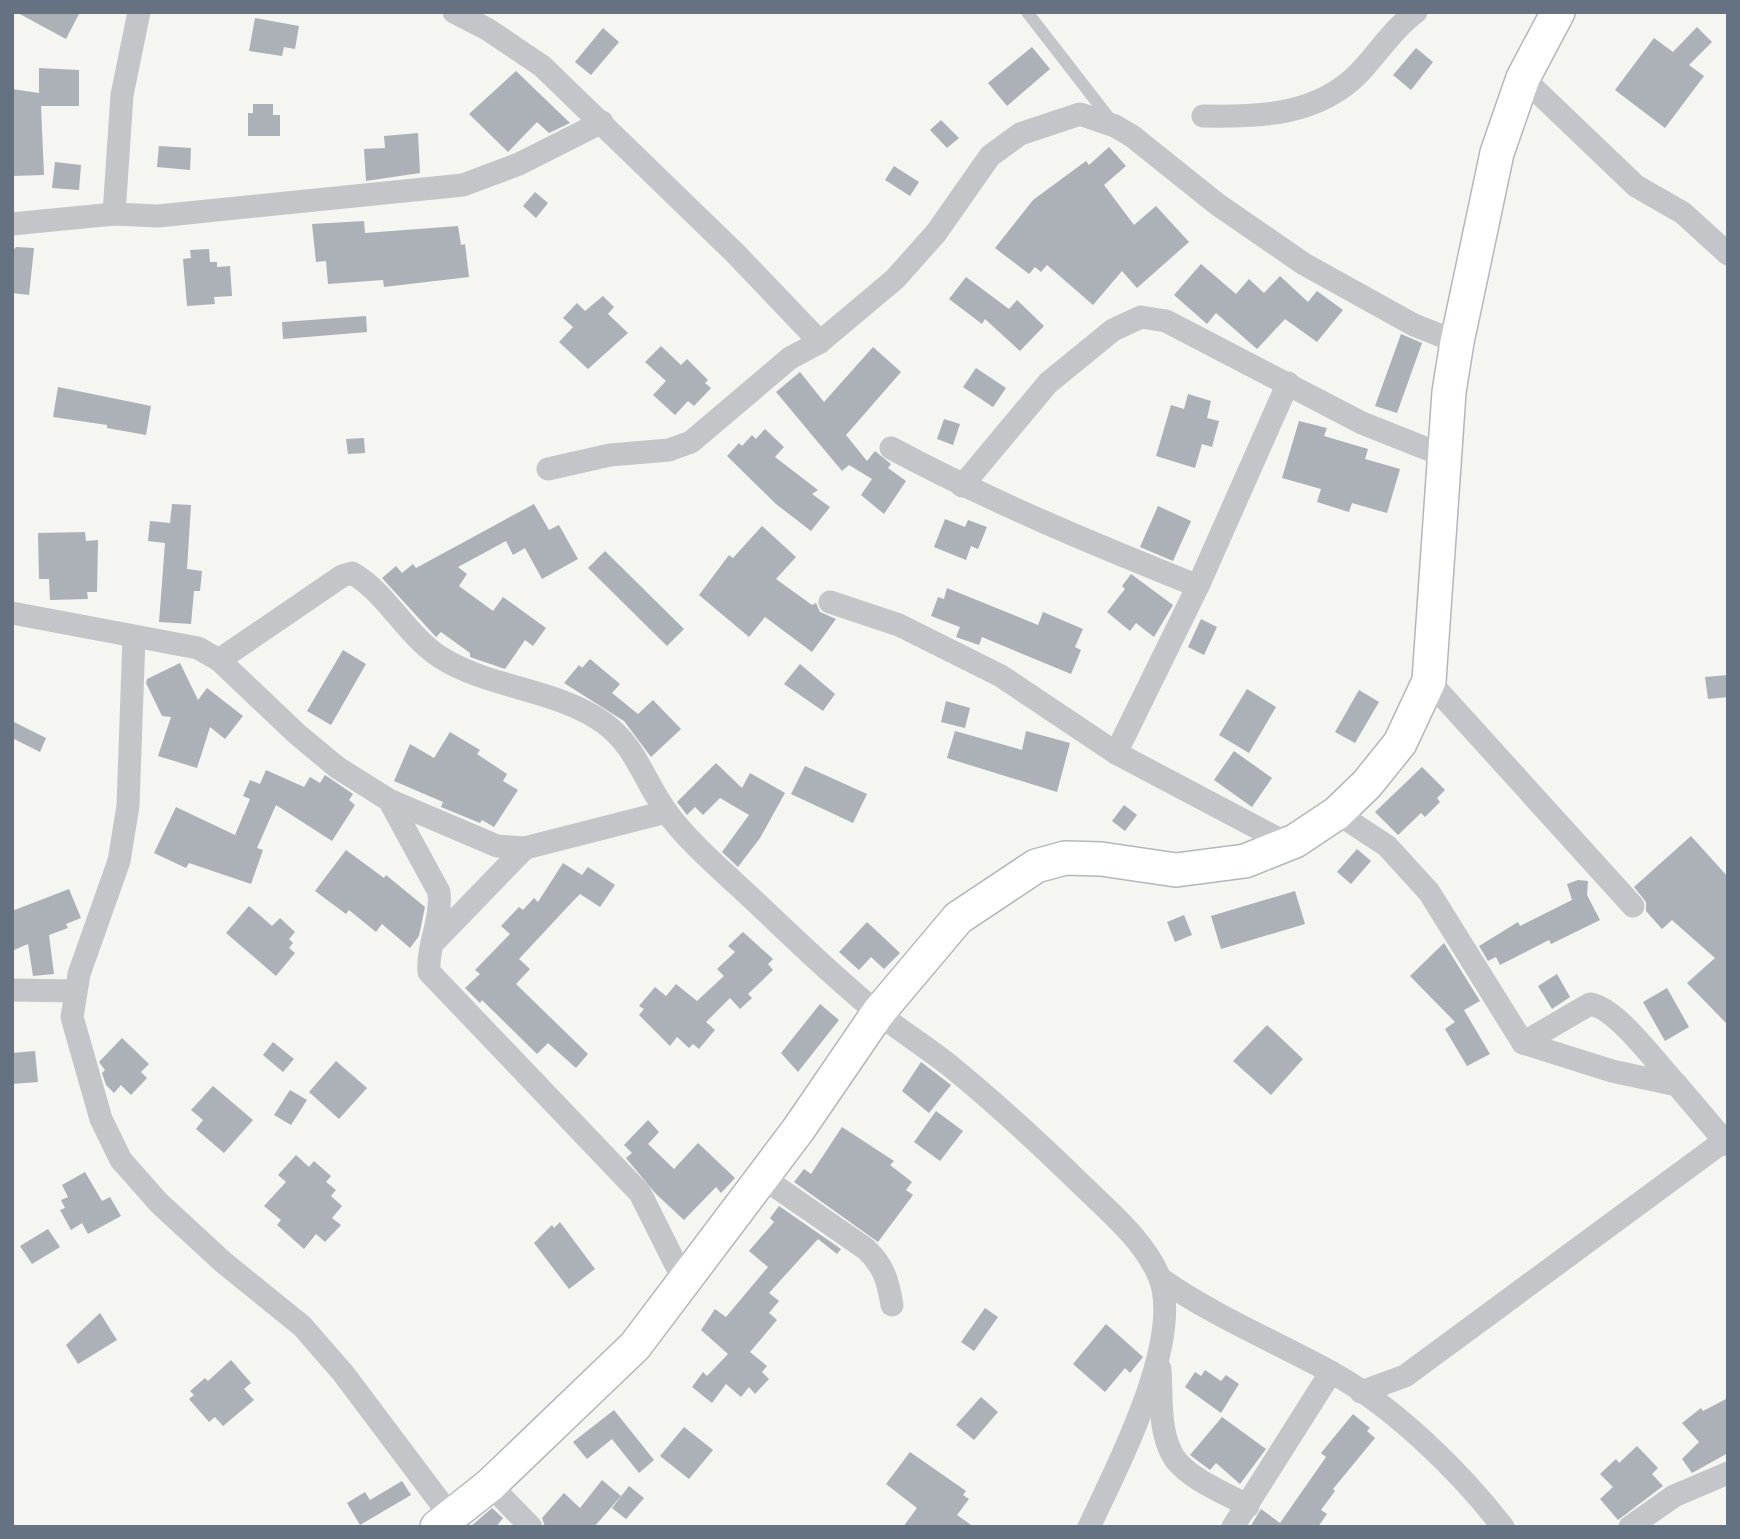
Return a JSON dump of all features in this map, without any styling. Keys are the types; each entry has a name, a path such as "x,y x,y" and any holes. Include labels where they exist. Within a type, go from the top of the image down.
{"street":[{"path":"114,214 122,95 139,12"},
{"path":"454,12 487,29 542,66 602,122 820,342"},
{"path":"1203,116 1255,117 1302,108 1342,88 1416,12"},
{"path":"134,637 128,806 119,861 75,992 72,1017 100,1119 121,1160 168,1211 223,1262 302,1326 343,1373 443,1520 490,1485 635,1346 762,1177 878,1013 958,918 1036,866 1065,858 1089,858 1176,870 1245,861 1288,844 1337,813 1367,784 1400,743 1429,681 1445,456 1457,342 1497,153 1523,78 1558,12"},
{"path":"1523,78 1636,186 1683,213 1728,254"},
{"path":"548,469 610,455 669,450 691,442 790,358 820,342 895,279 936,233 971,179 1000,148 1020,134 1080,114 1115,126 1217,204 1304,264 1414,325 1457,342"},
{"path":"12,224 114,214 158,216 463,185 519,164 602,122"},
{"path":"962,485 1048,383 1113,330 1141,317 1166,321 1230,357 1288,383 1362,423 1445,456"},
{"path":"1116,753 1198,586 1288,383"},
{"path":"891,448 962,485 1198,586"},
{"path":"219,660 342,576 352,573 366,581 403,625 440,657 483,677 568,704 604,724 634,753 666,812 793,938 878,1013 947,1063 1020,1125 1144,1248 1160,1279 1164,1311 1160,1358 1164,1432 1175,1459 1197,1477 1248,1506"},
{"path":"830,602 899,625 1001,676 1116,753 1288,844"},
{"path":"12,613 198,648 219,660 307,743 338,768 389,800 497,846 525,848 666,812"},
{"path":"1429,681 1633,906"},
{"path":"389,800 439,892 441,909 428,959 429,972 640,1193 684,1281"},
{"path":"1337,813 1387,846 1429,892 1523,1043 1612,1071 1676,1085"},
{"path":"433,942 525,848"},
{"path":"12,990 75,992"},
{"path":"1361,1392 1405,1376 1726,1143 1676,1085 1600,1005 1590,1004 1523,1043"},
{"path":"762,1177 866,1249 879,1262 887,1277 892,1305"},
{"path":"1160,1279 1220,1317 1331,1372 1385,1409 1455,1472 1503,1527"},
{"path":"1089,1527 1119,1462 1160,1358"},
{"path":"1233,1527 1331,1372"},
{"path":"1630,1527 1674,1496 1728,1473"},
{"path":"490,1485 531,1527"}],"lane":[{"path":"1027,12 1115,126"}],"building":[{"path":"16,12 80,12 66,39"},
{"path":"255,18 299,26 295,49 284,47 282,56 249,51"},
{"path":"1697,27 1712,42 1689,65 1704,76 1665,128 1615,90 1654,38 1673,52"},
{"path":"603,28 619,42 591,75 575,62"},
{"path":"1032,47 1050,69 1007,106 988,83"},
{"path":"1416,48 1433,62 1411,90 1393,75"},
{"path":"39,68 79,70 79,106 41,106 44,175 12,176 12,89 39,93"},
{"path":"516,71 570,123 549,133 537,122 508,152 469,114"},
{"path":"253,104 273,104 273,115 280,115 280,136 248,136 248,113 253,113"},
{"path":"941,120 959,138 947,148 930,130"},
{"path":"418,133 420,173 366,181 364,149 385,148 384,136"},
{"path":"159,146 191,148 190,170 157,167"},
{"path":"1109,147 1126,166 1104,185 1134,225 1156,206 1189,242 1137,288 1122,271 1093,305 1047,265 1041,272 1035,267 1029,274 995,248 1033,200 1086,161 1089,165"},
{"path":"55,162 81,165 79,190 52,188"},
{"path":"894,166 919,182 910,196 885,180"},
{"path":"535,192 548,203 536,218 523,206"},
{"path":"364,221 365,233 458,226 461,245 465,244 469,277 384,287 383,280 328,284 326,261 316,262 312,224"},
{"path":"16,247 34,248 29,295 12,293 12,252"},
{"path":"209,249 210,262 217,262 217,267 230,266 232,296 214,297 215,304 187,306 183,259 191,258 190,250"},
{"path":"1201,264 1236,294 1249,279 1264,293 1280,276 1308,302 1317,291 1343,310 1317,342 1285,319 1257,349 1216,313 1207,324 1174,295"},
{"path":"966,277 1009,309 1017,300 1044,326 1020,351 985,319 982,324 949,299"},
{"path":"603,296 614,307 608,314 628,333 588,369 559,342 573,327 563,318 577,303 585,311"},
{"path":"366,316 367,332 283,339 282,322"},
{"path":"1401,334 1422,343 1397,413 1375,406"},
{"path":"661,346 681,365 687,359 708,380 705,383 711,388 694,406 688,401 675,415 653,395 666,381 645,362"},
{"path":"873,347 901,372 846,435 867,461 875,451 891,464 888,468 906,481 884,514 861,495 872,479 849,465 842,471 776,392 800,372 824,402"},
{"path":"976,368 1006,388 993,407 963,387"},
{"path":"58,387 151,406 146,435 107,428 107,425 53,417"},
{"path":"1188,394 1211,401 1207,418 1219,421 1212,447 1202,444 1195,468 1156,456 1171,405 1184,409"},
{"path":"944,419 960,424 953,445 937,439"},
{"path":"1299,421 1327,428 1324,436 1368,449 1365,459 1400,469 1387,513 1352,503 1349,512 1317,502 1321,489 1282,478"},
{"path":"765,429 784,447 775,457 818,490 812,494 830,507 811,531 776,504 727,456 739,443 742,446 752,435 756,439"},
{"path":"364,438 365,453 348,454 346,439"},
{"path":"172,504 191,505 187,569 202,571 200,591 194,591 191,624 159,622 165,543 148,541 150,521 170,523"},
{"path":"534,504 549,530 559,525 578,559 542,579 525,548 513,555 506,541 458,567 467,574 459,586 493,611 503,597 546,628 533,646 525,640 505,669 470,657 470,653 441,632 436,637 382,578 396,566 402,573 413,564 416,568"},
{"path":"1158,506 1191,521 1173,561 1140,547"},
{"path":"945,519 965,527 968,520 987,527 978,549 971,546 966,560 934,547"},
{"path":"762,526 796,557 776,579 812,605 816,603 820,612 836,619 812,652 765,617 749,637 699,595 729,555 733,558"},
{"path":"85,532 86,541 98,540 97,592 87,592 88,599 50,600 49,579 39,579 38,533"},
{"path":"605,551 684,629 667,646 588,568"},
{"path":"1131,574 1173,605 1154,637 1136,623 1130,631 1107,612 1125,589 1122,586"},
{"path":"947,588 1038,625 1043,612 1083,629 1075,647 1081,650 1071,674 982,637 979,645 956,637 960,627 931,616 938,597 944,599"},
{"path":"1201,619 1217,627 1204,655 1188,647"},
{"path":"343,650 366,664 331,725 307,711"},
{"path":"590,659 620,684 612,693 638,714 653,700 681,729 651,757 624,721 564,683 579,665 582,668"},
{"path":"180,663 198,700 207,688 243,716 225,739 210,727 197,768 158,756 171,717 162,716 146,683 147,679"},
{"path":"800,664 835,694 823,711 784,684"},
{"path":"1728,675 1728,697 1708,699 1705,677"},
{"path":"1247,689 1276,707 1249,753 1219,735"},
{"path":"1359,690 1379,702 1355,743 1335,732"},
{"path":"946,701 970,708 965,728 941,722"},
{"path":"12,721 46,738 40,752 12,738"},
{"path":"955,731 1022,750 1026,731 1070,743 1057,792 947,758"},
{"path":"450,732 480,750 477,754 507,774 503,781 518,790 494,827 482,820 480,823 441,807 443,802 394,781 410,744 434,758"},
{"path":"1234,751 1272,778 1252,807 1214,780"},
{"path":"716,763 742,788 750,773 785,793 760,838 738,867 722,852 749,815 720,798 703,815 695,807 687,815 677,802"},
{"path":"805,766 867,794 853,823 791,794"},
{"path":"1422,767 1445,790 1437,798 1440,802 1425,817 1421,813 1398,835 1375,812"},
{"path":"266,770 304,787 310,777 320,783 325,775 353,794 349,800 355,805 332,841 276,805 257,848 263,850 251,884 189,863 186,868 154,853 176,807 235,835 250,799 243,796 250,780 260,784"},
{"path":"1124,805 1137,815 1125,831 1112,821"},
{"path":"1691,836 1728,877 1728,1025 1687,983 1715,958 1672,920 1662,929 1646,911 1646,902 1634,887"},
{"path":"1357,849 1371,861 1351,884 1337,872"},
{"path":"346,850 384,878 386,875 425,907 419,936 410,948 382,924 376,932 349,910 346,914 315,891"},
{"path":"563,863 582,875 588,867 615,885 600,907 580,894 519,959 530,969 516,984 588,1054 576,1068 548,1043 537,1054 482,1000 480,1003 465,988 480,974 475,970 510,934 501,926 519,907 523,910 534,898 538,902"},
{"path":"1578,880 1588,881 1587,895 1600,920 1551,944 1549,940 1500,965 1496,957 1488,961 1479,946 1518,922 1520,926 1572,900 1567,884"},
{"path":"69,889 81,918 66,924 68,928 49,935 54,974 33,976 28,944 12,951 12,911"},
{"path":"1295,891 1305,924 1221,949 1211,916"},
{"path":"249,906 272,926 280,918 295,932 289,939 293,943 289,948 295,953 276,976 226,933"},
{"path":"1184,915 1192,935 1175,942 1167,922"},
{"path":"867,922 900,953 884,969 871,957 859,970 839,952"},
{"path":"743,932 773,959 768,964 773,970 748,994 752,998 740,1009 730,998 706,1022 715,1030 699,1049 693,1044 689,1048 677,1037 670,1046 639,1015 644,1009 639,1006 655,987 666,996 676,984 697,1001 724,976 717,969 735,952 728,946"},
{"path":"1444,943 1480,1001 1464,1010 1490,1054 1467,1066 1445,1029 1455,1022 1410,976"},
{"path":"1557,974 1570,997 1552,1009 1538,986"},
{"path":"1667,988 1689,1027 1665,1041 1643,1002"},
{"path":"820,1004 839,1020 798,1072 781,1053"},
{"path":"1267,1025 1303,1059 1271,1095 1233,1061"},
{"path":"122,1038 149,1064 141,1072 147,1078 131,1095 121,1085 114,1093 106,1085 102,1073 105,1070 99,1062"},
{"path":"273,1042 294,1059 283,1072 263,1055"},
{"path":"35,1051 38,1082 12,1084 12,1053"},
{"path":"336,1061 367,1088 339,1119 309,1092"},
{"path":"921,1062 951,1085 929,1113 902,1091"},
{"path":"213,1086 253,1120 224,1153 196,1129 203,1120 191,1110"},
{"path":"290,1090 307,1100 291,1125 274,1115"},
{"path":"936,1111 963,1131 940,1161 914,1142"},
{"path":"648,1120 659,1132 648,1144 674,1169 698,1143 735,1178 721,1193 716,1187 684,1220 656,1194 626,1158 632,1153 624,1145"},
{"path":"842,1127 894,1161 890,1165 912,1182 906,1190 913,1195 878,1242 794,1182 804,1169 811,1174"},
{"path":"296,1155 309,1167 314,1161 331,1176 326,1182 336,1190 331,1196 342,1206 332,1218 341,1225 325,1242 316,1234 304,1249 277,1225 281,1220 264,1206 286,1182 278,1175"},
{"path":"85,1172 102,1201 110,1197 121,1216 88,1234 82,1223 71,1230 60,1210 65,1208 61,1200 68,1197 62,1185"},
{"path":"779,1206 841,1249 837,1254 818,1239 769,1293 779,1301 769,1313 777,1320 750,1352 767,1366 762,1372 769,1379 755,1394 749,1387 741,1397 726,1384 712,1403 692,1387 703,1372 707,1376 728,1354 701,1330 715,1309 726,1317 768,1267 749,1251 774,1222 770,1218"},
{"path":"560,1222 595,1269 569,1289 534,1243 552,1225 554,1228"},
{"path":"48,1229 60,1247 32,1264 20,1246"},
{"path":"985,1308 998,1317 974,1351 961,1342"},
{"path":"100,1313 117,1340 78,1364 66,1345"},
{"path":"1106,1324 1143,1357 1130,1373 1125,1368 1105,1392 1073,1364"},
{"path":"231,1360 251,1383 244,1389 254,1400 223,1426 215,1417 209,1422 189,1399 194,1395 190,1391 205,1378 208,1381"},
{"path":"1205,1370 1221,1381 1226,1375 1239,1384 1221,1413 1185,1387 1195,1372 1201,1376"},
{"path":"981,1397 998,1412 974,1440 956,1425"},
{"path":"1728,1398 1728,1453 1692,1473 1682,1459 1699,1442 1682,1423 1701,1408 1703,1411"},
{"path":"614,1410 654,1460 639,1473 612,1439 587,1459 573,1442"},
{"path":"1353,1414 1370,1428 1367,1431 1375,1438 1333,1489 1335,1491 1321,1510 1327,1514 1318,1527 1250,1527 1261,1509 1280,1523 1326,1457 1321,1453"},
{"path":"1222,1417 1266,1449 1240,1484 1216,1463 1210,1470 1190,1455"},
{"path":"684,1427 713,1450 689,1479 660,1456"},
{"path":"1637,1446 1658,1468 1652,1474 1663,1486 1618,1520 1600,1499 1613,1487 1600,1474 1616,1459 1619,1463"},
{"path":"910,1452 966,1491 963,1495 969,1499 957,1515 974,1527 903,1527 917,1508 886,1484"},
{"path":"602,1480 621,1496 594,1527 545,1527 542,1518 564,1493 580,1508"},
{"path":"402,1481 411,1495 360,1525 347,1503 365,1492 370,1500"},
{"path":"629,1486 644,1498 626,1519 612,1508"},
{"path":"492,1508 503,1518 496,1527 470,1527"}]}
